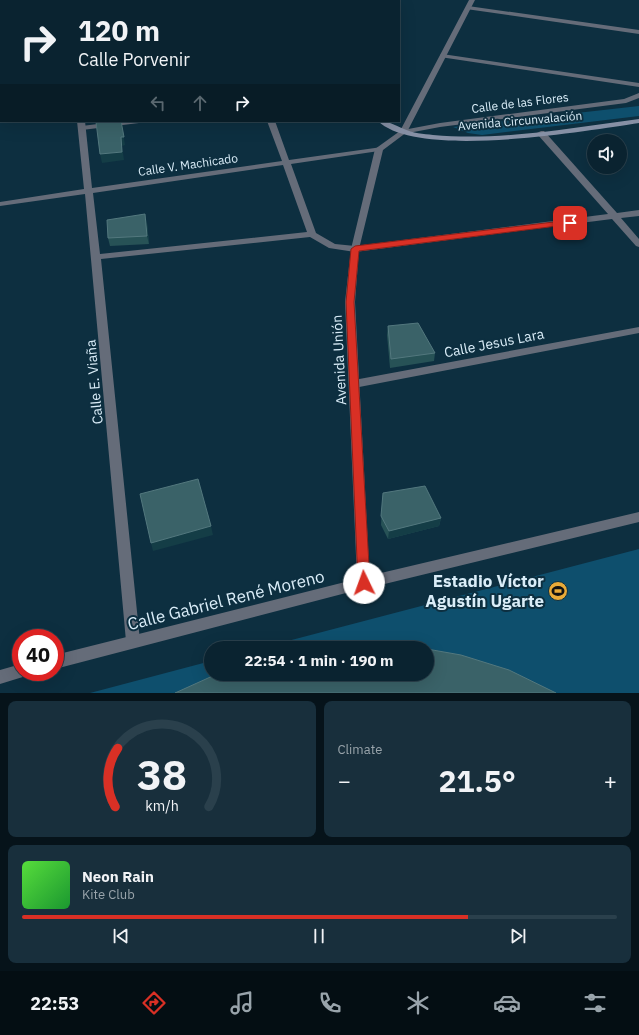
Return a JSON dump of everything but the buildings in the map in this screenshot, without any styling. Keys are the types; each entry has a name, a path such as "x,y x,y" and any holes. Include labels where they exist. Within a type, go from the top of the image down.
{"main road":[{"name":"Avenida Circunvalación","path":"383,122 387,126 403,132 432,138 463,140 541,133 639,121"}],"street":[{"path":"379,149 403,132 470,4 639,32"},
{"path":"442,56 639,85"},
{"name":"Calle de las Flores","path":"403,132 440,125 626,101 639,95"},
{"path":"82,124 119,122"},
{"path":"271,122 312,234 323,242 338,249 355,249 639,213"},
{"name":"Calle E. Viaña","path":"82,124 133,642"},
{"path":"541,133 639,244"},
{"name":"Calle V. Machicado","path":"0,204 379,149"},
{"name":"Avenida Unión","path":"364,583 350,302 355,249 379,149"},
{"path":"96,257 312,234"},
{"name":"Calle Jesus Lara","path":"354,384 639,330"},
{"name":"Calle Gabriel René Moreno","path":"64,660 364,583 639,517"},
{"path":"0,677 12,674"}],"shaded area":[{"path":"639,106 639,116 482,135 468,133 453,127"},
{"name":"Estadio Víctor Agustín Ugarte","path":"639,549 639,693 90,693 204,663 204,681 434,681 434,641 288,641"}],"place":[{"name":"Estadio Víctor Agustín Ugarte","path":"558,591"}],"route":[{"path":"364,583 350,302 355,249 570,223"}]}
